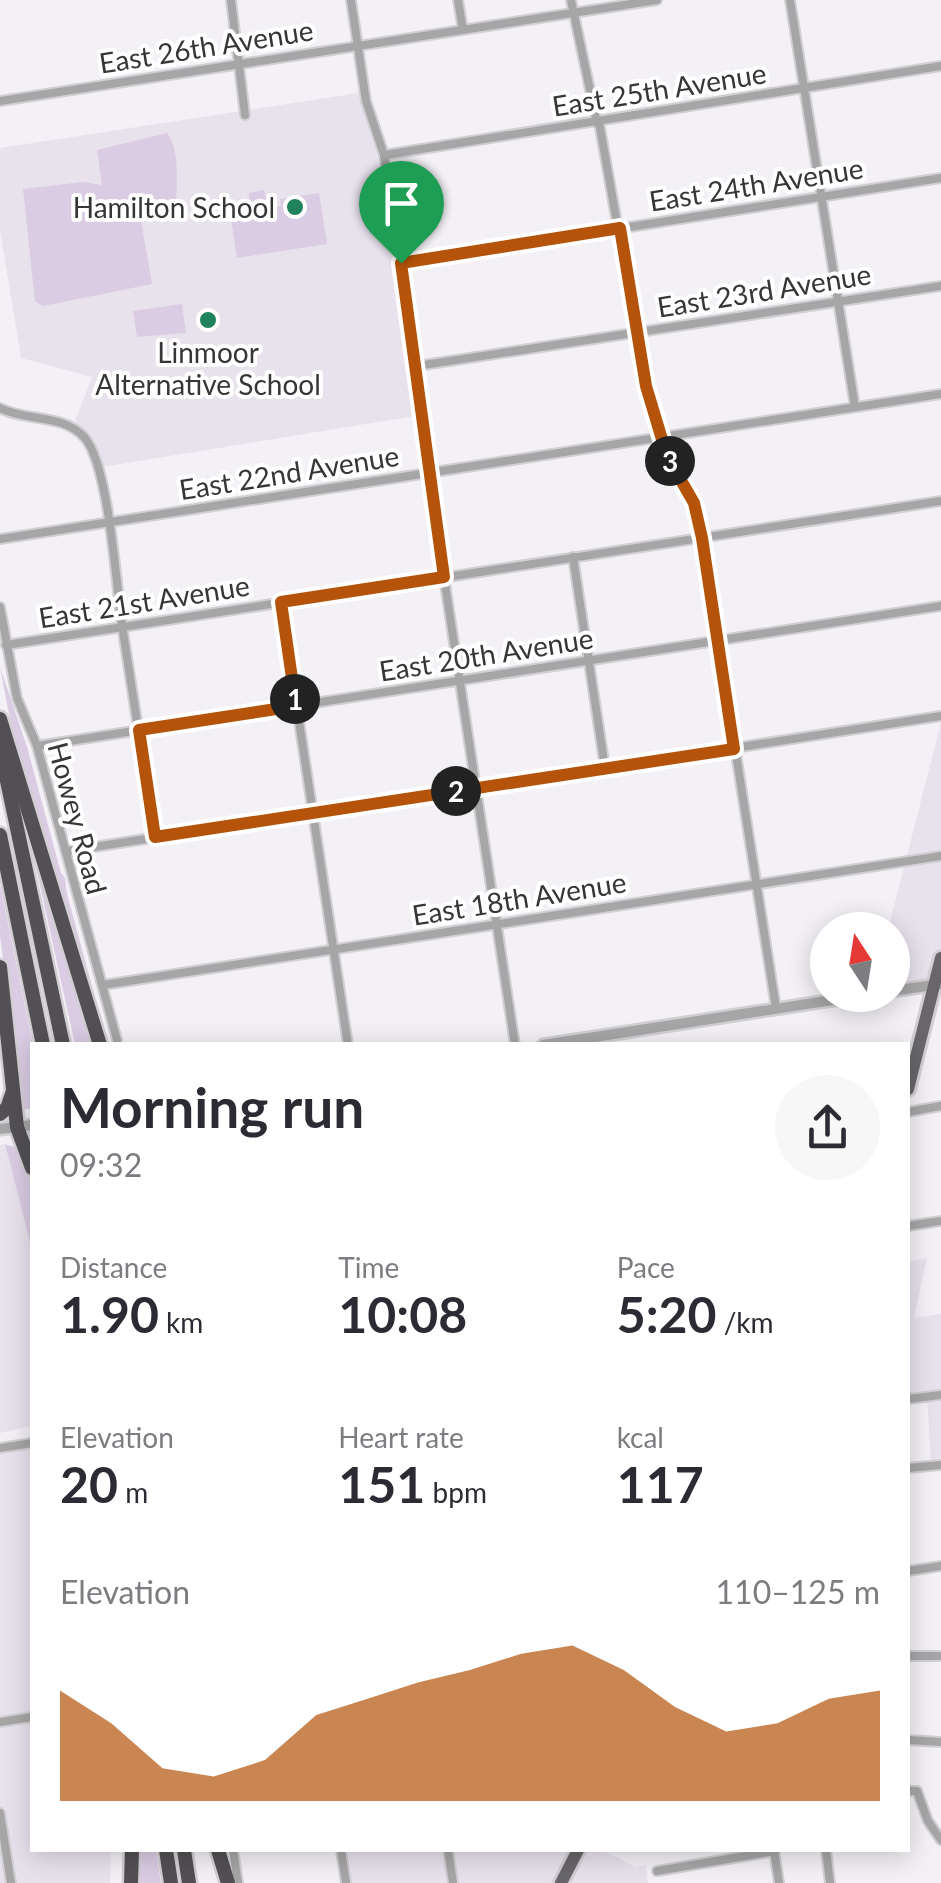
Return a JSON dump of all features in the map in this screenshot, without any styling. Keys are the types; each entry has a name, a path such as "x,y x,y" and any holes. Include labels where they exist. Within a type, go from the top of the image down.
{"highway":[{"path":"0,718 99,1042"},
{"path":"0,748 62,1042"},
{"path":"0,835 42,1042"},
{"path":"0,967 15,1081 30,1156"},
{"path":"0,1114 12,1097 15,1081"},
{"path":"131,1883 132,1852"},
{"path":"166,1852 171,1883"},
{"path":"184,1852 189,1883"},
{"path":"219,1852 228,1883"}],"main road":[{"path":"910,1082 938,985 941,958"},
{"path":"561,1883 577,1852"}],"street":[{"path":"231,0 245,114"},
{"path":"351,0 366,101 384,156 401,263 444,577 516,1042"},
{"path":"458,0 463,30"},
{"path":"571,0 620,228 636,333 661,438 694,503 702,538 776,1008"},
{"name":"East 26th Avenue","path":"0,101 657,0"},
{"path":"790,0 855,407"},
{"name":"East 25th Avenue","path":"384,156 941,66"},
{"name":"East 24th Avenue","path":"401,263 941,178"},
{"name":"East 23rd Avenue","path":"416,366 941,286"},
{"name":"East 22nd Avenue","path":"0,539 941,394"},
{"path":"0,408 10,414 64,424 85,438 96,463 155,837"},
{"name":"East 21st Avenue","path":"6,645 941,500"},
{"path":"573,557 605,768"},
{"path":"281,602 348,1042"},
{"name":"East 20th Avenue","path":"37,746 941,606"},
{"name":"Howey Road","path":"0,607 16,698 37,746 117,1040"},
{"path":"68,851 941,716"},
{"name":"East 18th Avenue","path":"103,985 941,856"},
{"path":"910,989 938,985"},
{"path":"561,1042 810,1003"},
{"path":"910,1112 941,1106"},
{"path":"0,1129 25,1126"},
{"path":"910,1226 941,1220"},
{"path":"910,1399 941,1395"},
{"path":"0,1448 30,1443"},
{"path":"910,1468 941,1465"},
{"path":"910,1571 941,1566"},
{"path":"910,1656 941,1656"},
{"path":"0,1722 30,1716"},
{"path":"910,1740 941,1742"},
{"path":"910,1790 917,1792 928,1822 941,1840"},
{"path":"0,1813 12,1883"},
{"path":"232,1852 238,1883"},
{"path":"341,1852 346,1883"},
{"path":"448,1852 453,1883"},
{"path":"656,1871 763,1852"},
{"path":"774,1852 779,1883"},
{"path":"826,1852 830,1883"}],"shaded area":[{"name":"Linmoor Alternative School","path":"358,93 377,155 415,416 102,467 97,451 75,421 92,377 21,358 0,230 0,148"},
{"path":"167,133 176,159 176,209 140,215 152,284 43,306 35,301 23,189 83,182 102,185 97,150"},
{"path":"264,190 268,208 281,206 280,199 319,193 327,244 237,258 229,205 250,202 249,193"},
{"path":"182,304 186,333 137,337 133,311"},
{"path":"0,667 65,878 107,1042 104,1042 12,730"},
{"path":"941,722 941,955 934,985 910,989 910,912 893,912"},
{"path":"21,799 94,1042 74,1042"},
{"path":"0,884 32,1042 30,1108 23,1110 0,936"},
{"path":"5,1144 30,1242 30,1426 0,1433 0,1145"},
{"path":"5,1144 19,1149 29,1167 30,1242"},
{"path":"927,1258 914,1318 941,1314 941,1461 931,1462 927,1396 910,1398 910,1262"},
{"path":"30,1440 30,1852 111,1852 110,1883 0,1883 0,1444"},
{"path":"137,1852 156,1852 161,1883 136,1883"},
{"path":"342,1852 606,1852 636,1867 646,1865 648,1883 347,1883"}],"place":[{"name":"Hamilton School","path":"295,207"},
{"name":"Linmoor Alternative School","path":"208,320"}],"route":[{"path":"620,228 646,386 667,456 694,503 702,538 734,749 155,837 139,730 296,706 281,602 444,577 401,263 620,228"}]}
